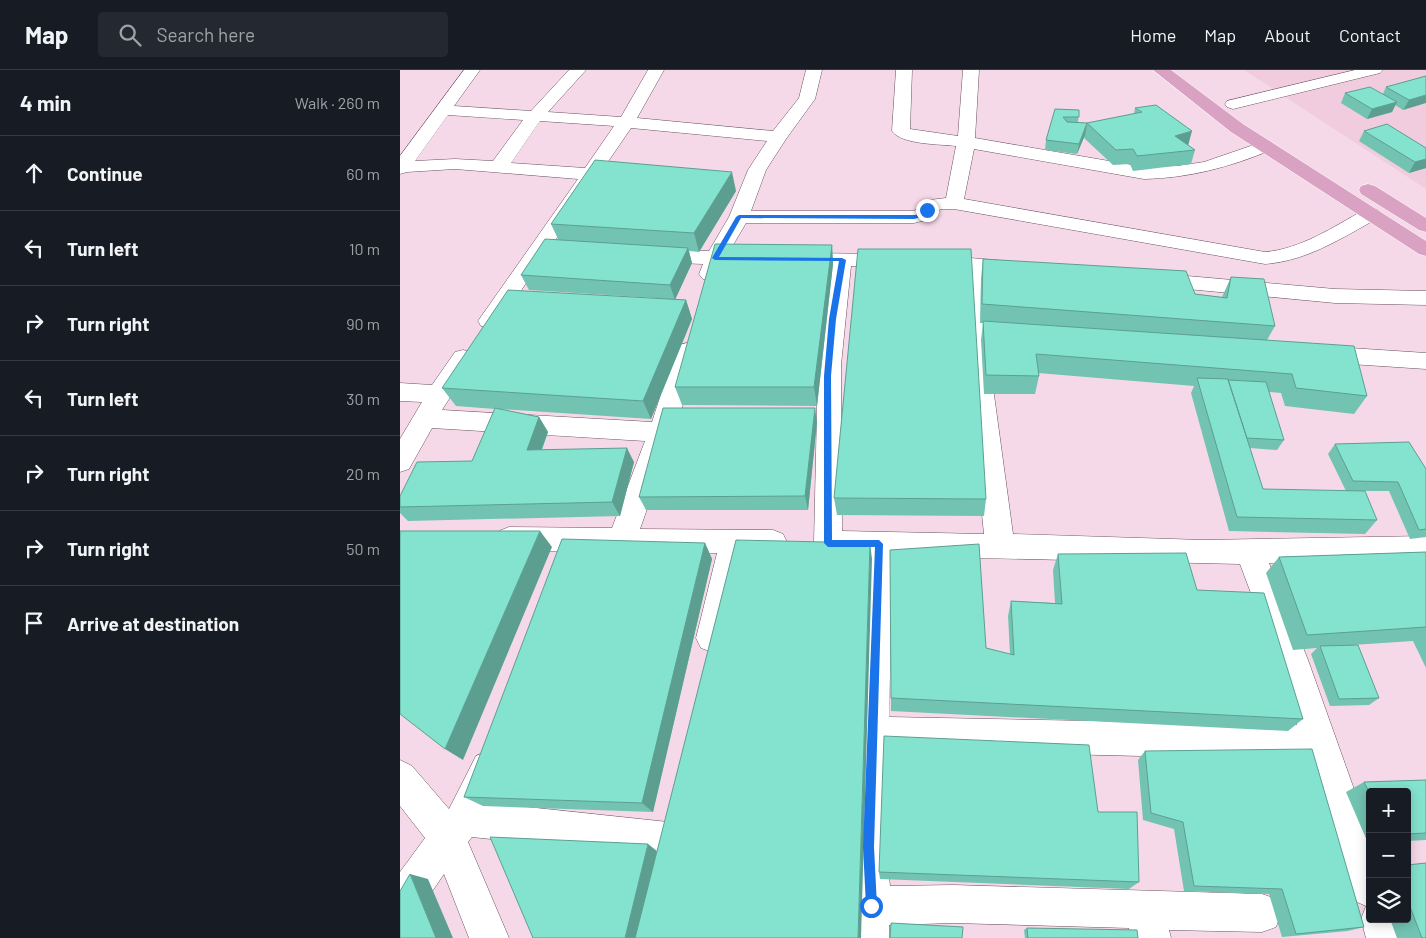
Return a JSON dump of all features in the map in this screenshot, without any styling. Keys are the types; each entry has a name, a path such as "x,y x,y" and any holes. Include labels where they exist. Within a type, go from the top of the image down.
{"main road":[{"path":"1161,70 1237,128 1426,250"},
{"path":"1188,70 1258,122 1302,150"},
{"path":"1237,128 1258,122"},
{"path":"1353,181 1426,226"}],"street":[{"path":"400,168 472,70"},
{"path":"499,166 535,116 578,70"},
{"path":"400,462 438,394 514,299 546,253 590,174 626,122 656,70"},
{"path":"705,292 715,258 739,217 758,170 778,137 807,99 814,70"},
{"path":"904,70 900,131 902,134 966,142 1144,174 1196,170 1225,163 1265,146"},
{"path":"954,203 966,142 971,70"},
{"path":"1233,104 1375,70"},
{"path":"443,110 626,122 778,137"},
{"path":"400,168 455,164 618,176"},
{"path":"732,184 751,186"},
{"path":"739,217 914,217 923,215 936,204 954,203 1265,258 1278,258 1294,253 1371,214"},
{"path":"636,256 923,260 1036,270"},
{"path":"828,543 818,415 828,376 832,319 842,260"},
{"path":"979,265 974,327 1000,546"},
{"path":"1130,278 1335,296 1426,298"},
{"path":"622,540 663,427 694,326"},
{"path":"974,327 1042,333"},
{"path":"1302,353 1426,361"},
{"path":"400,392 438,394"},
{"path":"425,418 663,427 694,420"},
{"path":"480,539 564,553 622,540 1000,546 1203,552 1426,548"},
{"path":"704,671 734,542"},
{"path":"879,544 868,847 870,922 954,904 1147,923 1262,913"},
{"path":"1250,551 1292,660 1366,878"},
{"path":"873,733 1321,743"},
{"path":"400,904 456,827 492,759 498,742"},
{"path":"400,778 456,827 489,938"},
{"path":"456,827 668,840"},
{"path":"1381,923 1386,938"}],"shaded area":[{"path":"1244,70 1426,70 1426,189"}],"building":[{"path":"1426,76 1426,95 1409,100 1386,87"},
{"path":"1370,87 1397,102 1372,109 1345,93"},
{"path":"1156,105 1192,131 1175,136 1195,150 1137,156 1133,149 1116,150 1087,123 1142,112 1135,108"},
{"path":"1055,109 1079,110 1079,117 1063,117 1067,122 1087,123 1079,144 1046,140"},
{"path":"1387,124 1426,148 1426,159 1415,162 1364,131"},
{"path":"595,160 732,172 694,233 551,224"},
{"path":"545,239 688,248 670,285 521,275"},
{"path":"715,244 832,245 814,387 675,387"},
{"path":"858,249 971,249 986,499 834,498"},
{"path":"983,259 1186,271 1195,294 1227,298 1231,277 1264,279 1275,326 982,304"},
{"path":"508,290 686,300 643,401 442,388"},
{"path":"983,321 1354,346 1367,396 1296,388 1292,374 1036,354 1039,376 986,375"},
{"path":"1197,378 1228,379 1263,489 1365,491 1377,520 1237,517"},
{"path":"1228,380 1266,382 1284,440 1247,438"},
{"path":"495,408 539,417 527,450 627,448 612,502 400,507 400,496 417,462 472,461"},
{"path":"663,408 815,408 805,496 639,497"},
{"path":"1409,442 1426,469 1426,529 1419,530 1398,482 1353,481 1335,444"},
{"path":"400,531 540,531 445,749 400,714"},
{"path":"562,539 705,543 642,803 464,797"},
{"path":"736,540 870,543 858,938 635,938"},
{"path":"979,544 986,648 1014,655 1011,601 1062,604 1058,554 1186,553 1197,590 1264,593 1303,719 891,698 890,550"},
{"path":"1426,552 1426,627 1307,635 1279,557"},
{"path":"1358,645 1379,698 1339,699 1320,646"},
{"path":"884,736 1089,745 1098,812 1137,812 1139,882 879,872"},
{"path":"1312,749 1364,927 1296,934 1282,889 1194,886 1183,822 1151,813 1145,751"},
{"path":"1426,780 1426,833 1411,834 1411,788 1367,788 1364,782"},
{"path":"490,837 648,844 625,938 533,938"},
{"path":"1426,863 1426,938 1422,938 1411,909 1411,865"},
{"path":"410,874 436,938 400,938 400,891"},
{"path":"891,923 963,927 962,938 890,938"},
{"path":"1027,928 1137,930 1138,938 1028,938"}],"route":[{"path":"871,906 872,883 868,847 879,544 828,543 828,376 832,319 842,260 715,258 739,217 914,217 923,215 927,210"}]}
